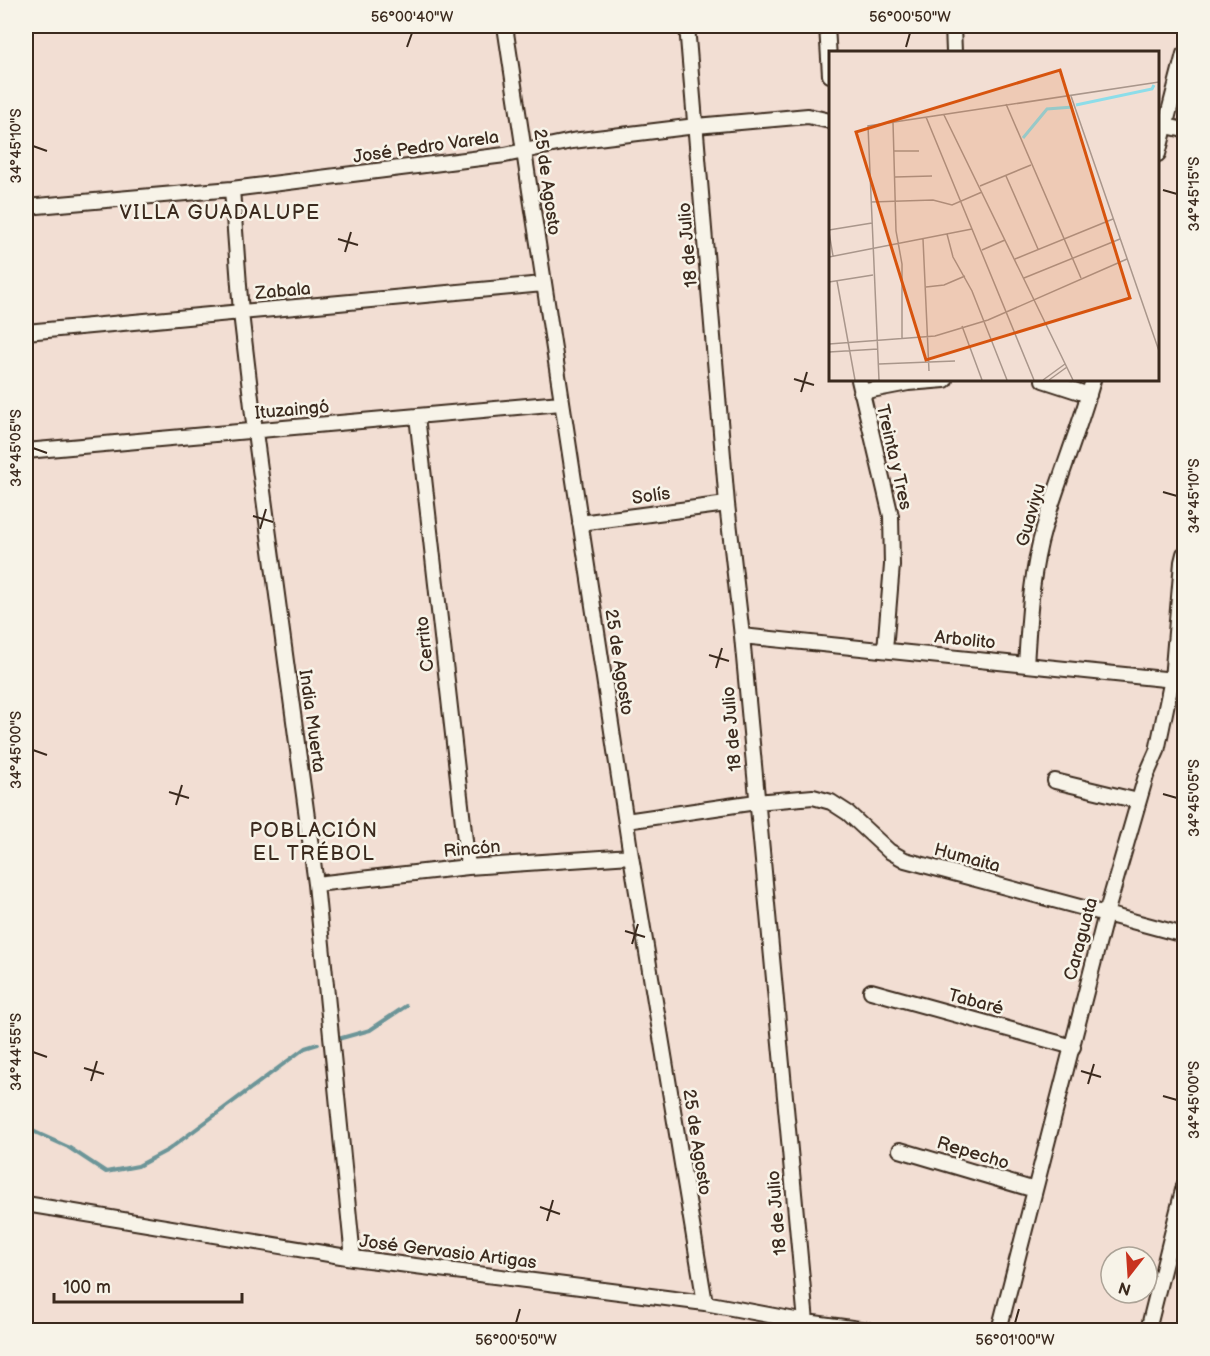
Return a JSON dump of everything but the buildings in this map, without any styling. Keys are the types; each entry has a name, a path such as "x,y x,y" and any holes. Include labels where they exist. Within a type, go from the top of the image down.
{"street":[{"name":"25 de Agosto","path":"505,26 631,856 705,1303"},
{"name":"18 de Julio","path":"687,26 727,504 742,636 806,1322"},
{"path":"827,26 829,51"},
{"path":"953,26 954,51"},
{"path":"1159,146 1162,124 1185,54"},
{"name":"José Pedro Varela","path":"26,207 232,189 448,163 572,141 696,126 808,116 829,121"},
{"path":"1162,124 1185,130"},
{"name":"India Muerta","path":"232,189 241,313 255,432 316,884 352,1258"},
{"name":"Zabala","path":"26,332 543,284"},
{"path":"860,386 927,381"},
{"path":"1046,381 1089,395"},
{"name":"Guaviyu","path":"1026,664 1036,562 1044,529 1093,381"},
{"name":"Treinta y Tres","path":"860,386 891,516 892,565 885,650"},
{"name":"Ituzaingó","path":"26,451 561,403"},
{"name":"Cerrito","path":"417,416 468,867"},
{"name":"Solís","path":"580,523 727,504"},
{"name":"Caraguata","path":"999,1330 1106,914 1138,801 1157,751 1178,680 1182,562 1185,555"},
{"name":"Arbolito","path":"742,636 1178,680"},
{"path":"1055,781 1138,801"},
{"name":"Humaita","path":"756,802 813,797 831,802 848,813 889,851 905,860 1185,935"},
{"path":"626,821 756,802"},
{"name":"Rincón","path":"316,884 468,867 631,856"},
{"name":"Tabaré","path":"871,991 1072,1047"},
{"name":"Repecho","path":"900,1150 1035,1190"},
{"path":"1148,1330 1185,1186"},
{"name":"José Gervasio Artigas","path":"26,1204 352,1258 705,1303 806,1322 867,1330"}],"waterway":[{"path":"338,1039 370,1030 406,1006"},
{"path":"26,1128 68,1147 106,1172 138,1166 168,1150 305,1048 318,1044"}],"district":[{"name":"VILLA GUADALUPE","path":"220,213"},
{"name":"POBLACIÓN EL TRÉBOL","path":"314,842"}]}
